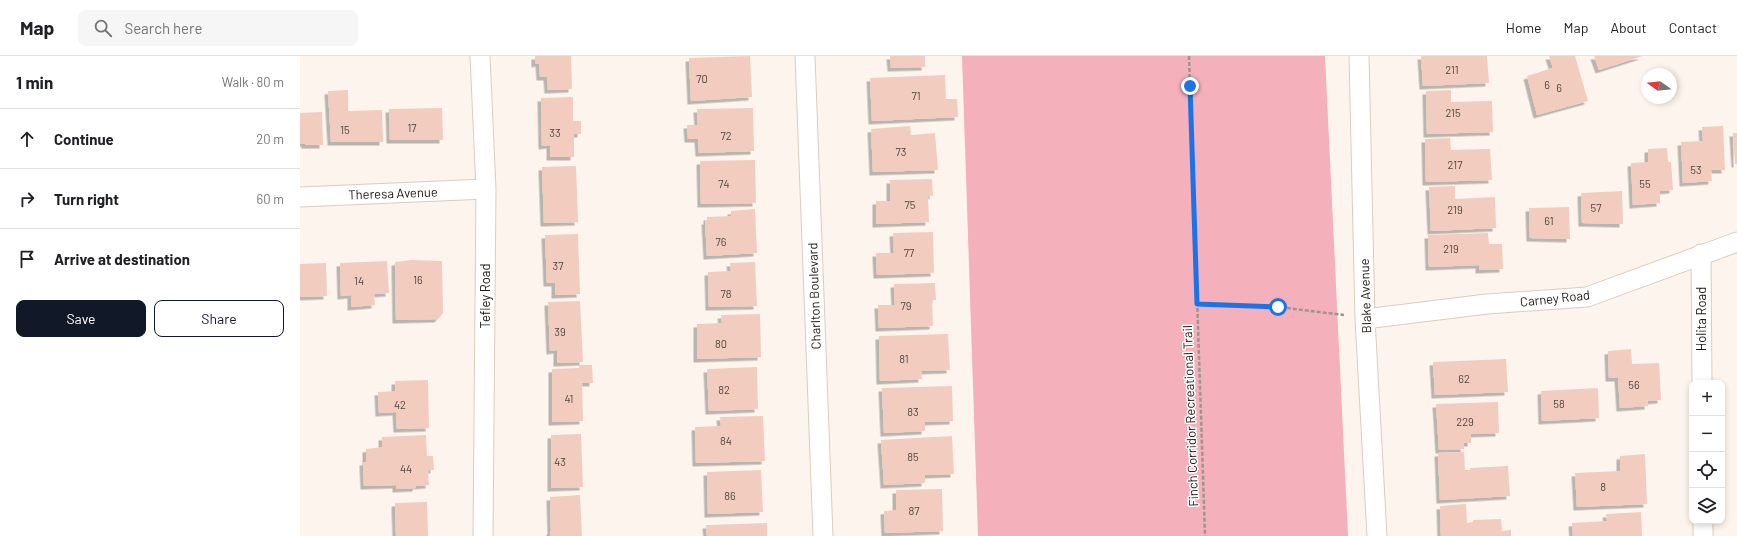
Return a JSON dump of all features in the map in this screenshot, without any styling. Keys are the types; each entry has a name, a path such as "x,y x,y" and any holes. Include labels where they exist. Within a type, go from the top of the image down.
{"street":[{"name":"Tefley Road","path":"480,56 486,189 483,536"},
{"name":"Charlton Boulevard","path":"805,56 823,536"},
{"name":"Blake Avenue","path":"1359,56 1358,317 1376,536"},
{"name":"Theresa Avenue","path":"300,197 486,189"},
{"name":"Carney Road","path":"1358,317 1487,304 1587,297 1737,242"},
{"name":"Holita Road","path":"1701,254 1702,380"},
{"path":"1703,524 1703,536"}],"path":[{"name":"Finch Corridor Recreational Trail","path":"1189,56 1205,536"},
{"path":"1197,304 1278,307 1358,317"}],"shaded area":[{"path":"962,56 1325,56 1348,536 978,536"}],"building":[{"path":"535,56 571,56 572,89 548,90 547,77 540,77 539,63 535,64"},
{"path":"750,56 752,97 691,101 689,58"},
{"path":"890,56 925,56 925,67 891,68"},
{"path":"1421,56 1487,56 1489,83 1423,86"},
{"path":"1549,56 1575,56 1588,101 1537,115 1527,76 1553,68"},
{"path":"1594,56 1643,56 1599,70"},
{"path":"945,75 946,99 957,99 958,117 872,121 870,78"},
{"path":"348,90 348,111 382,110 383,142 331,142 328,91"},
{"path":"1451,90 1451,102 1492,101 1493,132 1427,134 1426,91"},
{"path":"573,97 573,121 581,121 581,134 574,134 574,157 550,157 550,145 542,146 541,98"},
{"path":"442,108 443,140 390,140 389,109"},
{"path":"753,108 754,151 699,153 698,139 688,139 687,125 698,125 697,109"},
{"path":"322,112 323,145 305,145 305,143 300,144 300,113"},
{"path":"910,126 911,135 935,133 938,170 873,172 871,129"},
{"path":"1723,126 1725,170 1711,170 1712,181 1683,183 1681,142 1703,141 1702,127"},
{"path":"1733,133 1737,133 1737,164 1735,164"},
{"path":"1450,138 1451,150 1490,149 1492,180 1426,182 1425,139"},
{"path":"1667,148 1668,162 1671,162 1673,190 1660,191 1660,203 1633,205 1631,163 1648,162 1648,149"},
{"path":"755,160 756,203 701,204 700,161"},
{"path":"576,166 578,222 544,223 542,167"},
{"path":"932,179 933,196 928,196 929,222 876,224 876,201 890,201 890,180"},
{"path":"1455,186 1455,199 1495,197 1496,228 1431,231 1429,187"},
{"path":"1622,191 1623,224 1582,223 1581,193"},
{"path":"1569,207 1570,239 1530,238 1529,208"},
{"path":"755,209 757,253 707,256 705,221 707,221 707,217 731,216 731,211"},
{"path":"933,232 934,273 877,275 876,253 894,253 893,233"},
{"path":"1488,233 1489,244 1502,244 1503,269 1479,270 1479,265 1429,267 1428,235"},
{"path":"578,234 580,294 555,295 555,283 547,283 545,235"},
{"path":"412,260 442,261 443,313 438,319 396,320 395,262"},
{"path":"387,261 389,293 374,294 375,305 351,307 351,295 341,296 340,263"},
{"path":"755,262 757,306 709,307 708,272 731,271 730,263"},
{"path":"326,263 327,296 300,297 300,264"},
{"path":"935,283 936,300 932,300 933,326 879,328 878,305 895,305 894,284"},
{"path":"580,301 583,362 557,363 557,350 550,351 548,302"},
{"path":"760,314 761,357 697,359 697,324 722,323 721,315"},
{"path":"948,334 950,370 921,371 922,379 880,381 879,336"},
{"path":"1631,349 1632,364 1659,363 1661,400 1648,401 1648,406 1620,408 1618,378 1609,378 1608,351"},
{"path":"1506,359 1508,392 1435,395 1433,362"},
{"path":"579,365 592,365 593,383 582,383 583,421 552,422 552,369 579,368"},
{"path":"757,367 758,409 709,411 707,369"},
{"path":"428,380 429,428 397,429 396,412 379,413 378,392 395,391 395,381"},
{"path":"952,386 953,421 925,422 925,431 884,433 882,388"},
{"path":"1598,388 1599,418 1542,421 1541,391"},
{"path":"1498,402 1499,433 1471,434 1471,443 1464,443 1464,449 1439,450 1436,404"},
{"path":"763,416 765,461 696,463 695,427 721,426 720,417"},
{"path":"581,434 583,487 551,488 551,435"},
{"path":"426,435 427,456 433,456 434,470 428,470 429,485 416,486 416,488 396,489 396,485 364,486 363,462 366,462 366,449 382,447 382,437"},
{"path":"952,436 954,474 925,475 925,483 884,485 881,440"},
{"path":"1464,452 1465,470 1470,470 1470,468 1508,466 1510,496 1440,500 1438,453"},
{"path":"1645,454 1647,504 1577,507 1575,473 1620,471 1620,456"},
{"path":"761,470 763,512 708,514 707,472"},
{"path":"942,489 943,531 885,533 884,511 896,510 896,490"},
{"path":"580,495 582,536 550,536 550,497"},
{"path":"427,502 428,536 396,536 395,503"},
{"path":"1466,504 1467,523 1473,522 1473,520 1501,519 1502,531 1511,530 1511,536 1441,536 1440,506"},
{"path":"1641,512 1642,536 1573,536 1572,523 1607,521 1606,514"},
{"path":"767,523 767,536 707,536 706,525"}],"route":[{"path":"1190,86 1197,304 1278,307"}]}
